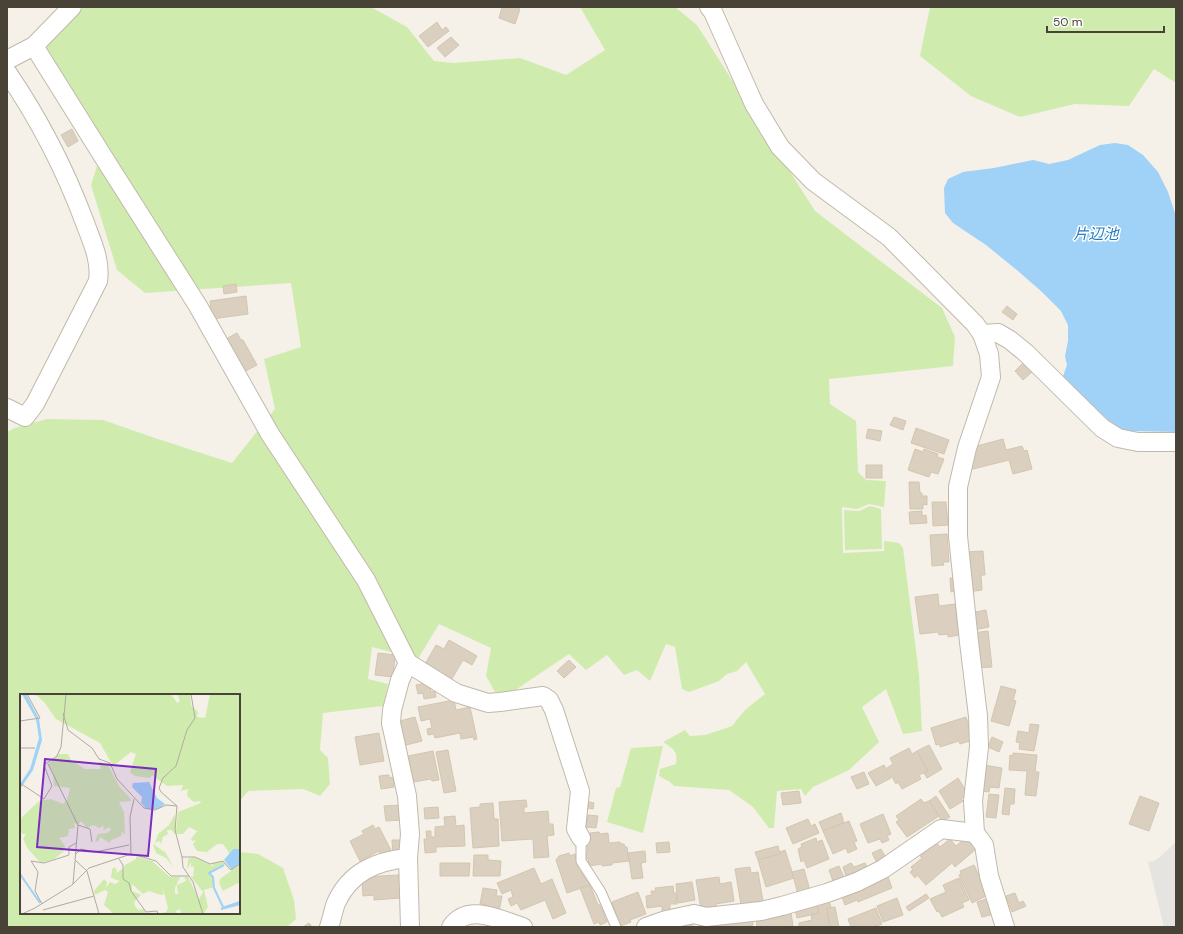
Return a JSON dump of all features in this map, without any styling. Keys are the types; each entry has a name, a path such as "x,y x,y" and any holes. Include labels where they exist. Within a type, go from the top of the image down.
{"street":[{"path":"7,60 34,46 72,7"},
{"path":"709,7 713,12 754,104 780,147 813,181 889,237 975,324 982,334 989,354 991,377 967,448 958,487 958,536 978,716 980,747 973,801 975,833 984,845 989,876 1005,927"},
{"path":"34,46 198,306 270,434 366,580 408,663 456,694 488,703 542,696 549,700 554,710 580,791 576,829 581,838"},
{"path":"7,72 40,123 61,165 74,193 97,254 100,271 98,281 35,404 25,417 7,408"},
{"path":"982,334 998,333 1010,340 1026,353 1102,428 1118,438 1138,442 1176,442"},
{"path":"408,663 400,680 392,710 391,723 407,796 410,834 408,858 410,927"},
{"path":"646,927 666,920 694,914 706,917 761,910 790,904 857,882 883,868 941,829 975,833"},
{"path":"329,927 336,903 346,885 354,878 373,865 390,860 408,858"},
{"path":"451,927 456,920 470,913 485,915 523,927"}],"lane":[{"path":"581,838 581,860 601,892 616,927"}],"green space":[{"path":"84,7 371,7 407,27 434,61 453,63 520,58 566,75 605,50 580,7 675,7 697,25 815,211 942,308 955,337 953,366 829,379 830,404 856,421 858,472 866,480 886,481 884,507 869,504 857,509 842,507 843,553 884,551 884,541 899,543 903,548 919,674 922,731 903,734 886,689 862,707 879,742 849,770 813,787 805,796 801,789 777,791 774,828 769,828 753,807 729,790 674,786 659,776 660,769 676,764 674,750 663,742 685,730 690,736 705,735 732,726 745,710 765,694 746,662 737,671 727,674 719,681 689,692 682,689 675,647 666,644 650,681 637,670 624,675 607,655 586,670 569,654 511,693 495,692 486,676 491,648 439,624 418,659 372,647 368,679 388,684 383,706 323,713 320,750 328,758 330,784 320,796 303,789 248,791 240,801 240,694 20,694 20,914 240,914 240,852 258,854 283,868 294,900 296,919 287,927 7,927 7,432 15,428 47,419 103,420 232,463 275,409 264,359 301,347 291,283 145,293 117,270 91,185 105,141 43,47"},
{"path":"930,7 1176,7 1176,83 1154,69 1129,106 1075,104 1020,117 971,96 920,56"},
{"path":"870,506 881,509 882,549 845,550 844,510 859,511"},
{"path":"663,746 643,833 607,822 616,788 620,787 631,748"}],"shaded area":[{"path":"1176,842 1176,927 1164,927 1148,862 1154,861 1160,857"}],"water":[{"name":"片辺池","path":"1115,143 1128,145 1143,155 1158,172 1168,192 1176,216 1176,432 1128,431 1116,427 1062,379 1067,365 1065,356 1068,341 1068,325 1061,311 1018,271 986,245 953,223 945,213 944,188 948,179 963,172 994,168 1033,160 1049,164 1068,160 1100,145"}],"building":[{"path":"502,7 515,7 520,9 515,24 499,18"},
{"path":"437,22 442,30 446,27 449,31 428,47 419,36"},
{"path":"451,37 459,45 445,57 437,48"},
{"path":"72,129 78,141 68,147 61,135"},
{"path":"236,284 237,292 224,294 223,286"},
{"path":"246,296 248,314 212,319 210,301"},
{"path":"1007,306 1017,314 1013,320 1002,312"},
{"path":"237,333 241,340 243,340 257,365 242,373 224,340"},
{"path":"1024,362 1033,371 1023,380 1015,371"},
{"path":"894,417 906,421 903,430 890,425"},
{"path":"916,428 949,440 944,454 911,443"},
{"path":"868,429 882,431 880,441 866,438"},
{"path":"1003,439 1006,450 1022,446 1024,451 1027,450 1032,469 1013,474 1009,460 969,470 977,446"},
{"path":"915,449 923,452 924,449 938,454 937,457 944,459 938,474 931,472 929,477 908,470"},
{"path":"866,465 882,465 882,478 866,478"},
{"path":"909,482 919,482 920,493 922,493 922,496 927,496 927,505 923,504 923,509 910,509"},
{"path":"932,502 946,502 948,525 933,526"},
{"path":"922,511 922,516 926,515 927,523 910,524 909,512"},
{"path":"947,534 949,562 943,562 944,565 932,566 930,535"},
{"path":"983,551 985,575 981,575 982,590 968,592 965,552"},
{"path":"950,578 956,578 957,591 951,592"},
{"path":"938,594 939,606 955,604 959,635 948,637 948,634 939,635 938,632 920,634 915,597"},
{"path":"986,610 989,627 974,630 971,613"},
{"path":"988,631 992,667 976,668 972,633"},
{"path":"449,640 477,656 472,665 463,660 450,682 424,666 436,645 444,649"},
{"path":"378,653 395,655 393,677 375,675"},
{"path":"569,660 576,667 564,678 557,671"},
{"path":"426,683 427,687 430,687 431,692 435,691 436,697 424,699 423,693 418,694 416,685"},
{"path":"1001,686 1016,690 1013,700 1016,701 1009,726 991,721"},
{"path":"454,700 456,710 470,707 477,739 474,740 473,737 461,739 460,733 435,738 434,734 428,735 427,729 432,728 430,719 421,721 418,707"},
{"path":"415,717 422,741 402,746 396,722"},
{"path":"966,717 973,740 960,744 959,741 940,747 940,744 936,745 931,728"},
{"path":"1030,724 1039,725 1034,751 1019,749 1020,743 1016,742 1018,731 1029,733"},
{"path":"379,733 384,761 360,765 355,737"},
{"path":"992,737 1003,742 999,752 988,747"},
{"path":"929,745 942,769 927,778 924,773 928,771 917,751"},
{"path":"909,748 912,754 917,751 928,771 919,775 921,779 902,789 898,782 896,784 887,768 893,764 890,758"},
{"path":"448,750 456,791 444,793 436,752"},
{"path":"433,751 439,780 432,781 431,779 414,782 408,756"},
{"path":"1013,753 1037,755 1035,772 1039,772 1036,796 1025,795 1027,771 1009,770 1010,755 1013,756"},
{"path":"884,765 891,778 876,786 868,773"},
{"path":"984,765 1002,768 999,788 990,787 989,792 980,791"},
{"path":"864,772 869,784 857,789 851,777"},
{"path":"389,775 389,778 393,777 394,787 381,789 379,776"},
{"path":"958,778 966,791 964,793 966,796 961,799 963,801 950,809 939,791"},
{"path":"1005,788 1015,789 1014,804 1010,804 1009,815 1002,814"},
{"path":"799,791 801,803 783,805 781,793"},
{"path":"989,794 999,795 996,818 986,817"},
{"path":"936,796 950,817 942,821 929,801"},
{"path":"1140,796 1159,803 1149,831 1129,824"},
{"path":"921,799 924,803 929,801 939,816 907,837 896,822 899,820 896,816"},
{"path":"526,800 527,807 524,807 524,813 548,811 549,824 553,824 554,835 547,836 549,857 534,858 533,839 502,841 499,802"},
{"path":"589,802 594,803 593,809 588,808"},
{"path":"493,803 494,819 498,819 499,846 473,848 470,808 480,807 480,804"},
{"path":"401,805 402,820 386,821 384,806"},
{"path":"438,807 439,818 425,819 424,808"},
{"path":"841,813 844,823 823,831 819,822"},
{"path":"883,814 891,834 887,836 889,840 882,843 880,839 868,843 860,824"},
{"path":"588,815 598,816 596,828 586,827"},
{"path":"455,816 456,826 464,825 465,846 436,847 436,852 425,853 424,839 427,839 426,831 431,831 431,837 435,837 435,827 445,826 444,817"},
{"path":"808,819 811,826 815,824 819,833 793,844 786,828"},
{"path":"849,821 857,841 854,842 857,849 848,853 846,848 833,854 823,831"},
{"path":"373,825 375,829 379,827 391,850 381,855 379,851 360,861 350,841 364,834 362,831"},
{"path":"599,832 600,834 608,833 609,843 620,842 621,844 624,844 625,847 627,847 629,861 612,863 612,865 602,866 602,864 589,866 585,851 588,851 586,838 590,838 590,833"},
{"path":"816,838 817,842 822,840 829,859 807,868 804,860 801,862 798,849 802,847 801,844"},
{"path":"966,838 976,849 955,867 952,863 926,885 917,875 915,878 910,872 913,870 911,867 922,858 917,853 933,839 940,847 950,839 956,846"},
{"path":"392,840 402,840 403,855 393,856"},
{"path":"669,842 670,852 657,853 656,843"},
{"path":"778,846 780,854 758,860 755,852"},
{"path":"881,849 886,858 877,863 872,853"},
{"path":"785,850 794,878 766,887 758,860 780,854 780,852"},
{"path":"645,851 646,862 641,863 643,878 632,879 628,853"},
{"path":"569,853 570,856 575,854 578,868 590,885 567,893 556,860 559,856"},
{"path":"474,855 488,855 488,860 501,861 500,876 473,876"},
{"path":"440,863 470,863 469,876 440,876"},
{"path":"851,863 854,867 865,863 869,872 848,882 843,867"},
{"path":"974,865 988,895 972,903 959,875 961,874 960,871"},
{"path":"839,866 846,882 835,887 829,870"},
{"path":"750,867 751,873 758,872 763,901 741,905 735,869"},
{"path":"534,868 541,884 552,879 566,913 553,919 545,900 521,910 517,903 511,906 508,899 513,897 511,890 502,894 497,883"},
{"path":"804,869 811,894 799,898 792,872"},
{"path":"887,874 892,888 858,902 857,900 845,905 841,894"},
{"path":"399,875 401,898 374,900 374,895 363,896 362,877"},
{"path":"719,877 720,884 731,882 734,901 716,904 716,906 701,909 696,880"},
{"path":"959,878 969,900 962,903 964,907 942,917 939,911 937,912 930,899 946,892 943,885"},
{"path":"692,882 695,900 678,903 676,884"},
{"path":"590,885 607,922 600,925 599,922 594,924 580,888"},
{"path":"673,886 674,893 676,893 677,904 670,904 670,910 662,911 662,906 647,908 646,896 652,895 651,891 656,891 655,888"},
{"path":"483,888 497,890 496,896 502,896 499,912 487,909 487,905 480,904"},
{"path":"638,892 646,914 630,920 631,922 620,926 612,902"},
{"path":"1015,893 1019,903 1023,901 1026,906 1012,912 1006,896"},
{"path":"926,894 929,898 909,911 906,907"},
{"path":"897,898 903,915 883,922 877,906"},
{"path":"989,898 994,914 982,917 977,902"},
{"path":"829,900 831,908 827,908 830,927 799,927 799,923 812,920 811,915 819,913 816,903"},
{"path":"816,903 819,913 797,918 795,908"},
{"path":"835,907 839,927 830,927 827,908"},
{"path":"876,908 882,924 873,927 851,927 848,919"},
{"path":"791,912 793,927 757,927 756,918"},
{"path":"752,918 753,925 742,927 710,927 710,924"},
{"path":"691,921 693,927 671,927"},
{"path":"309,923 312,927 303,927"}]}
